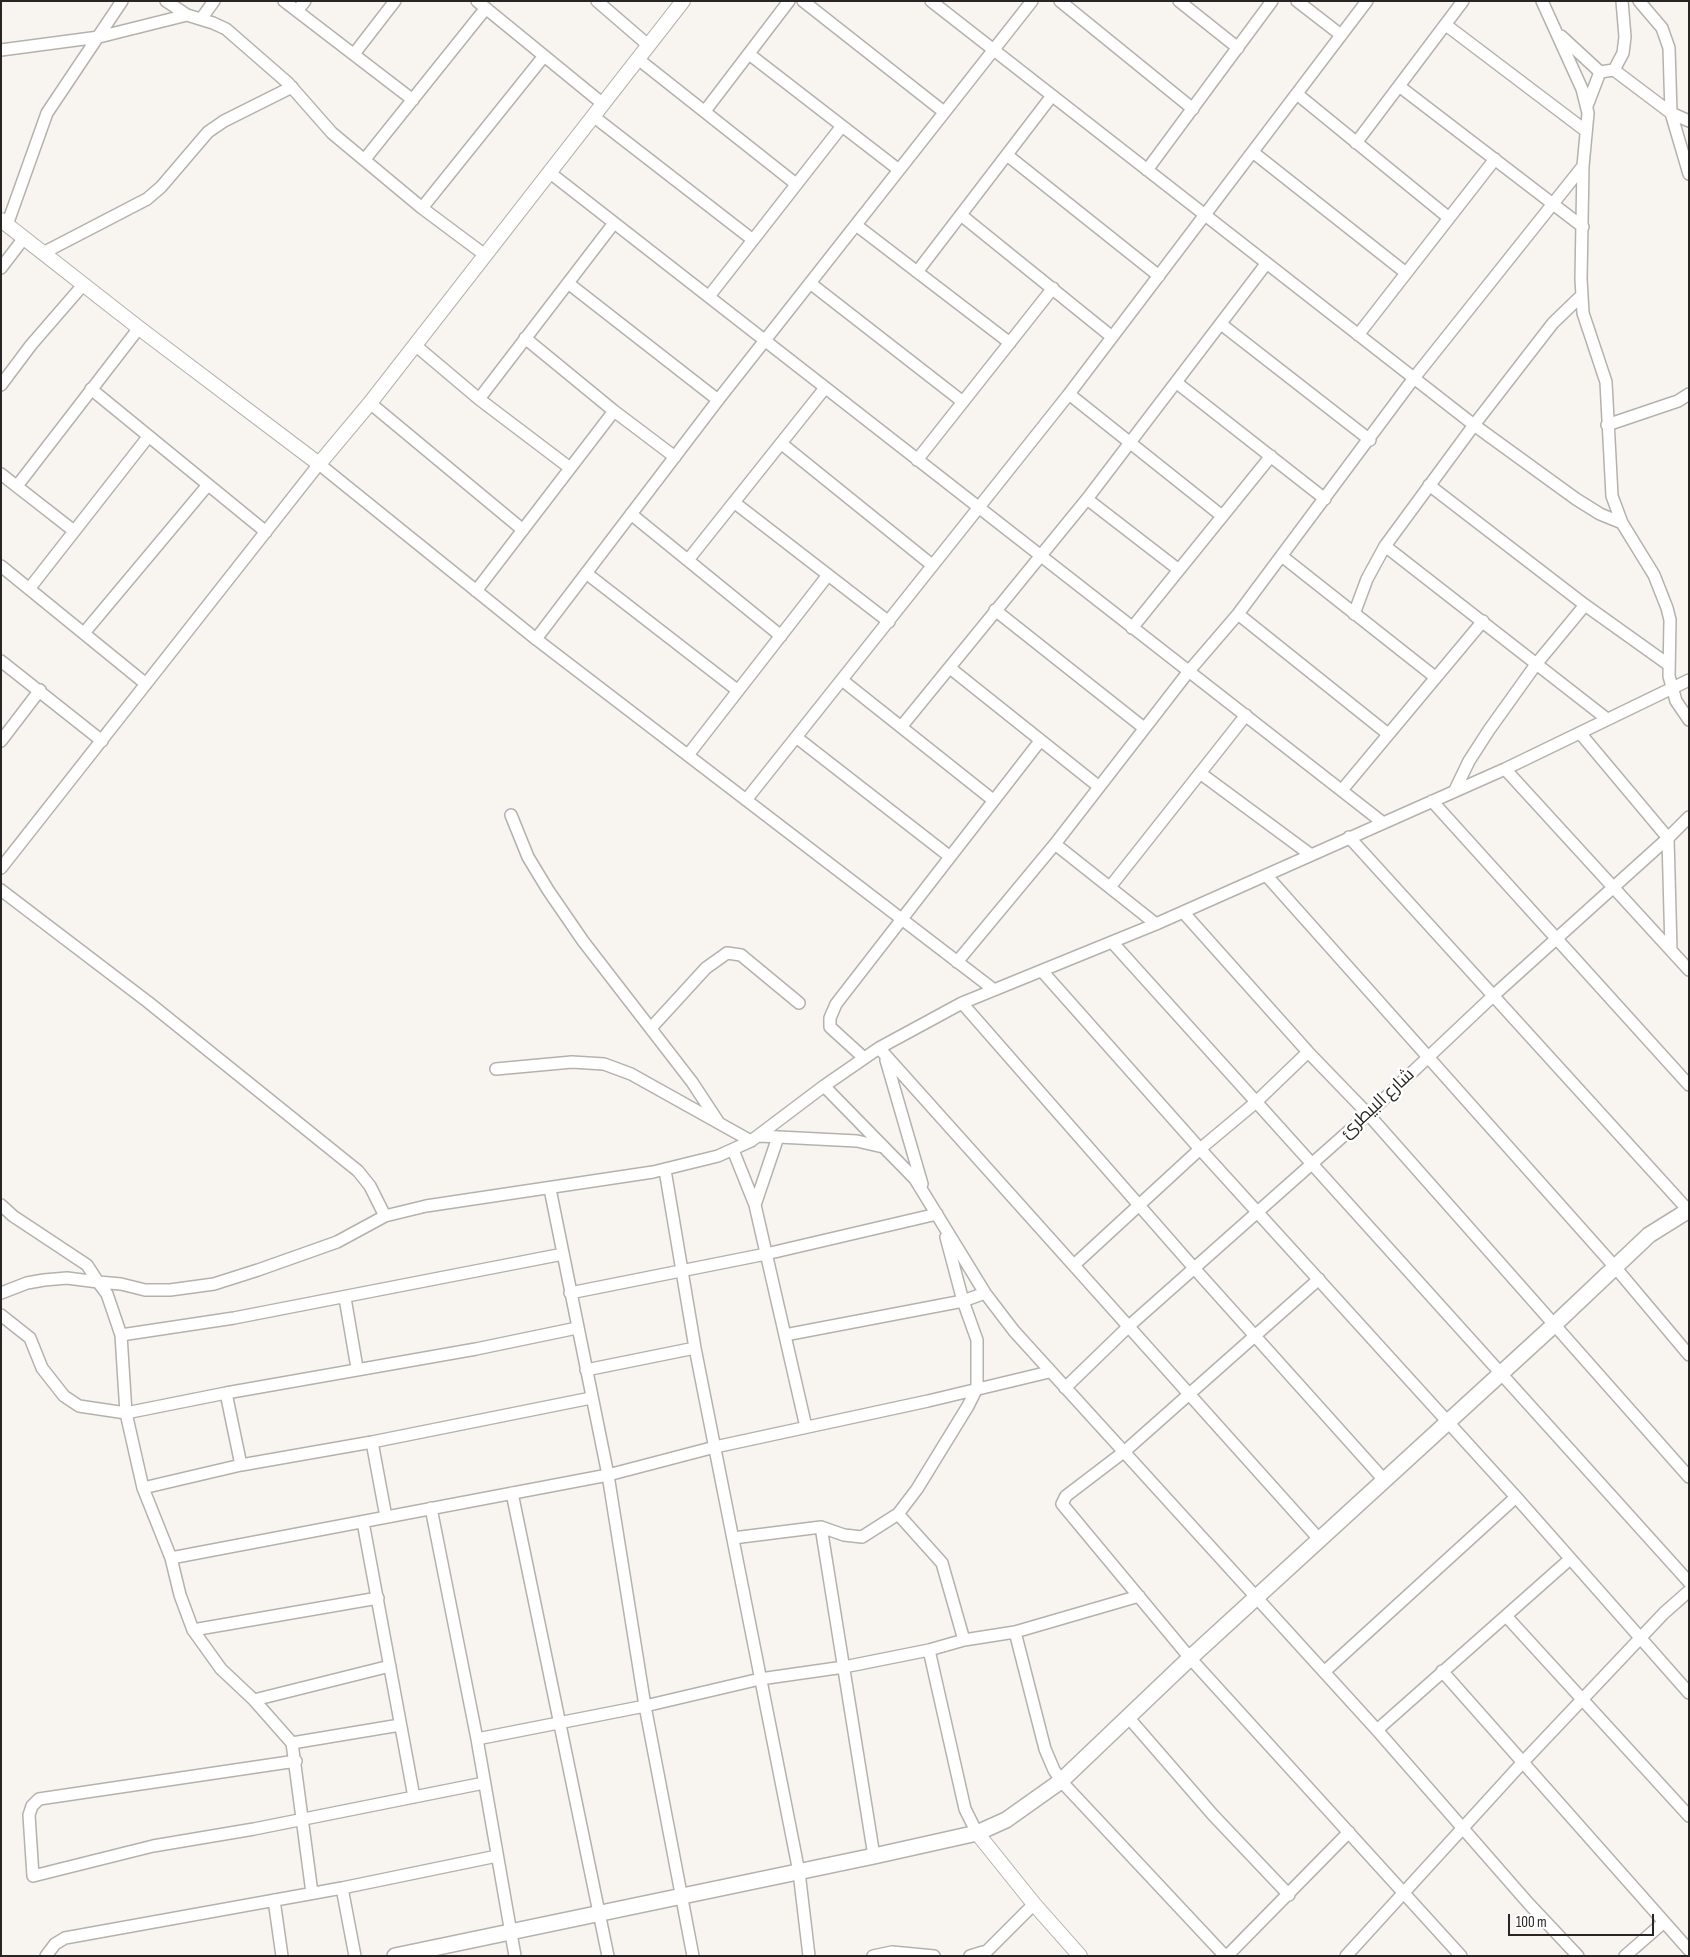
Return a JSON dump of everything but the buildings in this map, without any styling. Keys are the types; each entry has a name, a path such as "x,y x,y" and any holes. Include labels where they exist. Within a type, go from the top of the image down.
{"main road":[{"path":"395,1956 434,1952 511,1933 874,1856 977,1833 1006,1820 1061,1781 1190,1658 1555,1324 1649,1234 1689,1210"}],"street":[{"path":"122,1 47,113 4,222 138,328 319,464 536,639 993,990"},
{"path":"166,1 186,16"},
{"path":"201,19 214,1"},
{"path":"284,1 413,100"},
{"path":"298,11 305,1"},
{"path":"354,54 395,1"},
{"path":"597,1 648,45"},
{"path":"1,868 319,464 370,403 682,1"},
{"path":"705,111 789,1"},
{"path":"802,1 944,112"},
{"path":"536,639 718,400 1032,1"},
{"path":"1060,1 1193,108"},
{"path":"1179,1 1238,48"},
{"path":"1147,170 1272,1"},
{"path":"1297,1 1341,35"},
{"path":"746,800 1069,394 1368,1"},
{"path":"1356,144 1463,1"},
{"path":"1542,1 1587,106"},
{"path":"1614,70 1623,53 1625,37 1622,1"},
{"path":"934,2 992,51 1474,425 1576,499 1600,514 1622,524"},
{"path":"1641,2 1662,28 1669,48 1671,113 1689,174"},
{"path":"365,159 413,100 481,5 603,104"},
{"path":"1,50 98,37 186,16 201,19 226,30 292,87 332,133 422,208 485,254"},
{"path":"1446,25 1586,131"},
{"path":"1555,31 1600,72"},
{"path":"749,54 899,170"},
{"path":"422,208 544,56"},
{"path":"638,59 796,184"},
{"path":"1600,72 1614,70 1671,113 1689,121"},
{"path":"1600,72 1587,106 1583,166 1582,295 1588,331 1606,382 1612,496 1622,524 1654,575 1667,608 1670,624 1668,665 1672,687 1676,701 1689,720"},
{"path":"1399,86 1582,227"},
{"path":"43,253 147,199 162,188 208,132 224,120 292,87"},
{"path":"1297,94 1449,218"},
{"path":"917,272 1051,97"},
{"path":"594,116 753,240"},
{"path":"710,295 842,126"},
{"path":"1254,153 1406,273"},
{"path":"1007,155 1159,276"},
{"path":"1358,335 1495,159"},
{"path":"957,962 1055,844 1144,728 1238,614 1370,440 1414,378 1583,166"},
{"path":"549,172 710,295 825,388 1382,822"},
{"path":"961,215 1112,337"},
{"path":"479,399 614,223"},
{"path":"856,225 1010,343"},
{"path":"1,268 24,238"},
{"path":"901,727 950,668 994,610 1087,499 1266,264"},
{"path":"568,283 718,400"},
{"path":"810,283 963,402"},
{"path":"1,385 31,345 84,285"},
{"path":"917,460 1053,288"},
{"path":"1354,614 1367,579 1385,546 1474,425 1553,323 1582,295"},
{"path":"1221,324 1370,440"},
{"path":"17,486 138,328"},
{"path":"525,338 614,411 675,457"},
{"path":"415,345 479,399 570,468"},
{"path":"1176,383 1325,499"},
{"path":"688,560 825,388"},
{"path":"91,389 207,486 266,532"},
{"path":"1069,394 1222,516"},
{"path":"1607,425 1678,401 1689,394"},
{"path":"370,403 523,530"},
{"path":"476,591 614,411"},
{"path":"29,589 148,437"},
{"path":"782,444 932,565"},
{"path":"1132,628 1271,456"},
{"path":"1,474 74,531"},
{"path":"1429,485 1585,605 1668,665"},
{"path":"84,633 207,486"},
{"path":"1087,499 1179,570"},
{"path":"735,503 889,622"},
{"path":"632,514 781,636"},
{"path":"1385,546 1607,719"},
{"path":"1282,557 1436,677"},
{"path":"1,566 146,684"},
{"path":"586,573 737,690"},
{"path":"688,755 828,575"},
{"path":"1455,790 1478,746 1537,663 1585,605"},
{"path":"994,610 1144,728"},
{"path":"1238,614 1388,734"},
{"path":"1342,790 1483,621"},
{"path":"1,661 102,741"},
{"path":"950,668 1098,786"},
{"path":"842,680 993,800"},
{"path":"1,1293 27,1283 66,1278 161,1290 214,1284 337,1242 385,1216 426,1206 550,1189 665,1170 733,1150 755,1138 864,1058 882,1052 962,1003 1156,924 1505,769 1689,680"},
{"path":"1,741 40,690"},
{"path":"1110,887 1246,715"},
{"path":"1580,733 1668,838 1670,950"},
{"path":"796,736 949,856"},
{"path":"864,1058 832,1030 830,1014 842,994 900,918 1040,741"},
{"path":"1505,769 1689,970"},
{"path":"1200,772 1311,855"},
{"path":"1432,801 1689,1085"},
{"path":"512,815 528,857 548,890 583,941 710,1106 719,1123"},
{"name":"شارع البيطرئ","path":"1065,1388 1128,1326 1368,1114 1689,817"},
{"path":"1349,837 1689,1210"},
{"path":"1055,844 1156,924"},
{"path":"1266,874 1615,1267 1689,1355"},
{"path":"1,890 148,1002 358,1171 370,1186 385,1216"},
{"path":"1183,912 1308,1052 1368,1114 1689,1477"},
{"path":"1112,942 1255,1103 1689,1582"},
{"path":"651,1028 706,968 727,953 741,955 799,1003"},
{"path":"1042,970 1200,1149 1516,1497 1689,1693"},
{"path":"962,1003 1194,1268 1385,1481"},
{"path":"882,1052 925,1194"},
{"path":"882,1052 1319,1539"},
{"path":"1074,1265 1200,1149 1255,1103 1308,1052"},
{"path":"496,1070 572,1062 604,1064 631,1074 719,1123 755,1138 778,1137 857,1141 885,1148"},
{"path":"824,1086 907,1170 925,1194 986,1293 1014,1331 1049,1372 1125,1451 1377,1730 1528,1904 1578,1956"},
{"path":"755,1205 778,1137"},
{"path":"733,1150 755,1205 806,1427"},
{"path":"665,1170 695,1348 799,1872 810,1956"},
{"path":"550,1189 608,1475 646,1706 693,1956"},
{"path":"1,1205 13,1216 79,1259 93,1272 107,1294 120,1335 126,1413 143,1488 171,1558 180,1595 193,1630 221,1668 254,1700 292,1743 304,1819 312,1893"},
{"path":"570,1293 766,1254 937,1214"},
{"path":"733,1538 821,1527 844,1535 862,1537 898,1514 917,1489 977,1388 977,1340 963,1301 943,1226"},
{"path":"120,1335 234,1318 345,1298 563,1254"},
{"path":"1319,1278 1125,1451 1063,1499 1062,1504 1190,1658 1461,1956"},
{"path":"785,1335 963,1301 986,1293"},
{"path":"345,1298 357,1368"},
{"path":"1,1315 30,1338 42,1368 64,1396 79,1406 126,1413 357,1368 476,1349 577,1328"},
{"path":"586,1370 695,1348"},
{"path":"171,1558 608,1475 714,1447 928,1401 1049,1372"},
{"path":"226,1393 241,1465"},
{"path":"143,1488 241,1465 372,1442 591,1398"},
{"path":"372,1442 386,1517"},
{"path":"512,1494 558,1724 601,1915 608,1956"},
{"path":"1324,1672 1516,1497"},
{"path":"431,1508 477,1739 515,1956"},
{"path":"898,1514 942,1563 964,1640"},
{"path":"363,1522 414,1797"},
{"path":"821,1527 874,1856"},
{"path":"1377,1730 1570,1559"},
{"path":"1346,1956 1523,1762 1642,1639 1664,1613 1689,1591"},
{"path":"477,1739 646,1706 760,1679 844,1667 929,1650 964,1640 1015,1632 1139,1596"},
{"path":"193,1630 378,1598"},
{"path":"1506,1616 1689,1816"},
{"path":"1015,1632 1045,1750 1061,1781 1226,1956 1289,1895 1349,1832"},
{"path":"929,1650 965,1809 977,1833 1034,1904 1080,1956"},
{"path":"254,1700 390,1666"},
{"path":"1442,1671 1689,1950"},
{"path":"1128,1717 1213,1815 1289,1895"},
{"path":"292,1743 400,1725"},
{"path":"296,1761 39,1799 32,1806 29,1815 33,1876 153,1846 304,1819 484,1783"},
{"path":"46,1956 55,1944 65,1938 342,1888 496,1856"},
{"path":"342,1888 355,1956"},
{"path":"274,1900 282,1956"},
{"path":"970,1956 982,1954 1034,1904"},
{"path":"1625,1956 1664,1922"},
{"path":"873,1956 892,1954 934,1956"}]}
